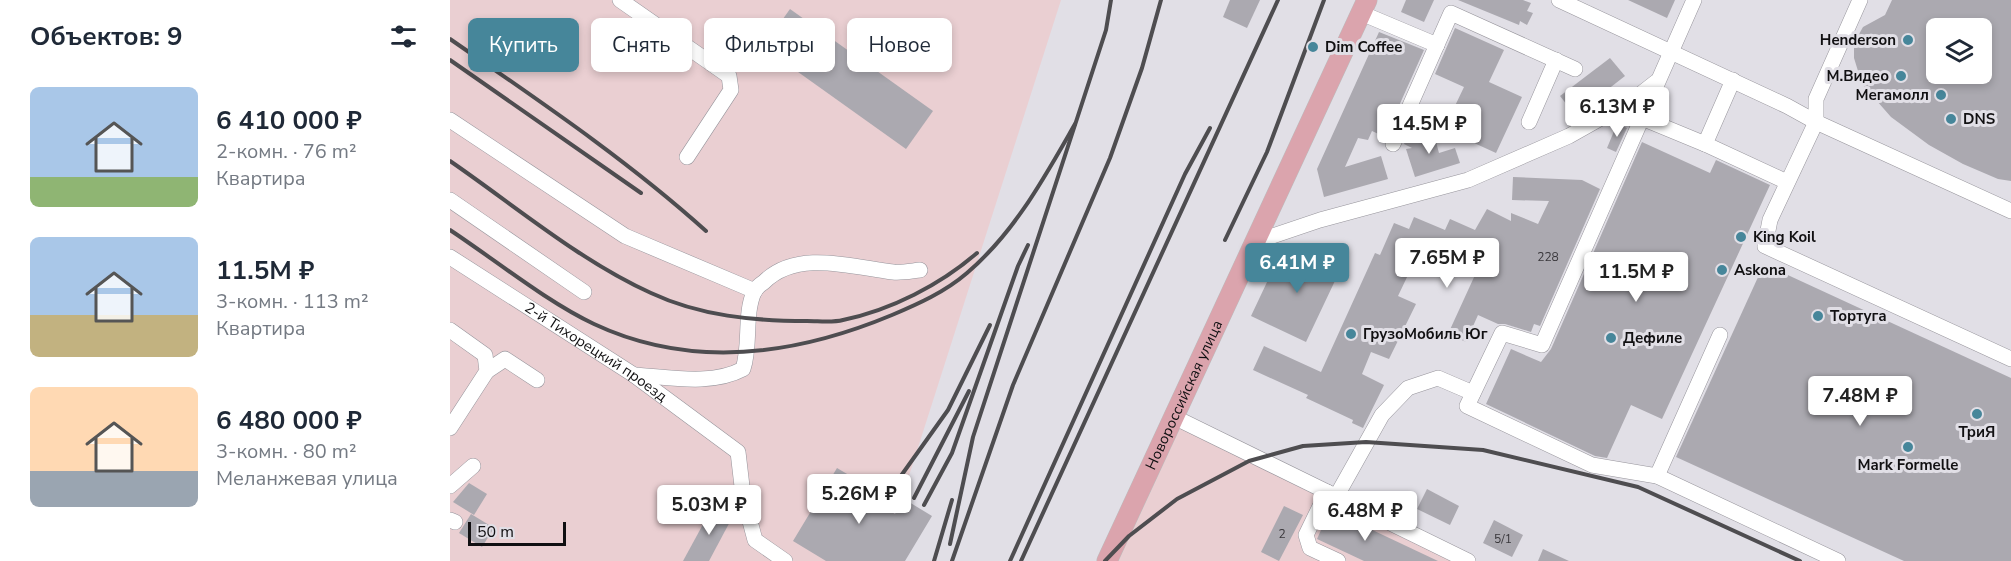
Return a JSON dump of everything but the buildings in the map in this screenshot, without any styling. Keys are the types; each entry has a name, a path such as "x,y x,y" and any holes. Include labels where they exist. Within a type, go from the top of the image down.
{"main road":[{"name":"Новороссийская улица","path":"1109,561 1364,6"}],"street":[{"path":"620,0 729,76 731,90 687,157"},
{"path":"1559,0 1733,80 1816,122 2011,211"},
{"path":"1694,0 1542,345 1502,333 1467,406 1592,465 1657,476 1838,561"},
{"path":"1860,0 1816,99 1816,122 1770,220 1765,246 2011,359"},
{"path":"1364,6 1437,45"},
{"path":"1393,144 1450,13 1575,69"},
{"path":"1528,122 1556,60"},
{"path":"1255,242 1320,220 1468,180 1569,136 1633,100 1659,80"},
{"path":"1705,144 1733,80"},
{"path":"1642,118 1787,182"},
{"path":"450,120 625,236 755,291"},
{"path":"450,200 584,291"},
{"name":"2-й Тихорецкий проезд","path":"450,257 634,375 738,452 743,495 755,540 785,561"},
{"path":"634,375 699,379 732,375 743,369 748,352 749,320 755,291 775,271 805,264 854,264 895,272 920,270"},
{"path":"450,330 485,355 488,371"},
{"path":"1657,476 1720,335"},
{"path":"450,428 488,371 505,359 537,380"},
{"path":"1338,561 1310,548 1306,536 1382,415 1408,388 1438,378 1473,393"},
{"path":"1174,417 1468,561"},
{"path":"450,486 472,466"}],"shaded area":[{"path":"450,0 1061,0 907,482 875,561 450,561"},
{"path":"1178,425 1456,561 1118,561"}],"railway":[{"path":"950,544 973,437 1106,30 1111,0"},
{"path":"952,561 1013,385 1110,158 1142,68 1161,0"},
{"path":"1021,561 1278,0"},
{"path":"1225,240 1267,152 1324,0"},
{"path":"450,39 613,155 706,231"},
{"path":"450,60 641,193"},
{"path":"450,230 576,315 631,338 668,348 706,352 744,352 781,348 856,329 931,297 959,280 984,257 1014,222 1040,184 1075,124"},
{"path":"1010,561 1185,174 1210,128"},
{"path":"450,161 548,232 625,280 670,301 728,316 830,322 861,316 897,303 931,286 977,253"},
{"path":"924,505 952,453 1018,266 1028,245"},
{"path":"888,494 948,410 990,325"},
{"path":"914,498 969,391"},
{"path":"1105,561 1129,536 1177,499 1249,461 1303,446 1366,442 1483,450 1638,487 1800,561"},
{"path":"934,561 952,500"}],"place":[{"name":"Henderson","path":"1908,40"},
{"name":"Dim Coffee","path":"1313,47"},
{"name":"М.Видео","path":"1901,76"},
{"name":"Мегамолл","path":"1941,95"},
{"name":"DNS","path":"1951,119"},
{"name":"King Koil","path":"1741,237"},
{"name":"Askona","path":"1722,270"},
{"name":"Тортуга","path":"1818,316"},
{"name":"ГрузоМобиль Юг","path":"1351,334"},
{"name":"Дефиле","path":"1611,338"},
{"name":"ТриЯ","path":"1977,414"},
{"name":"Mark Formelle","path":"1908,447"}]}
